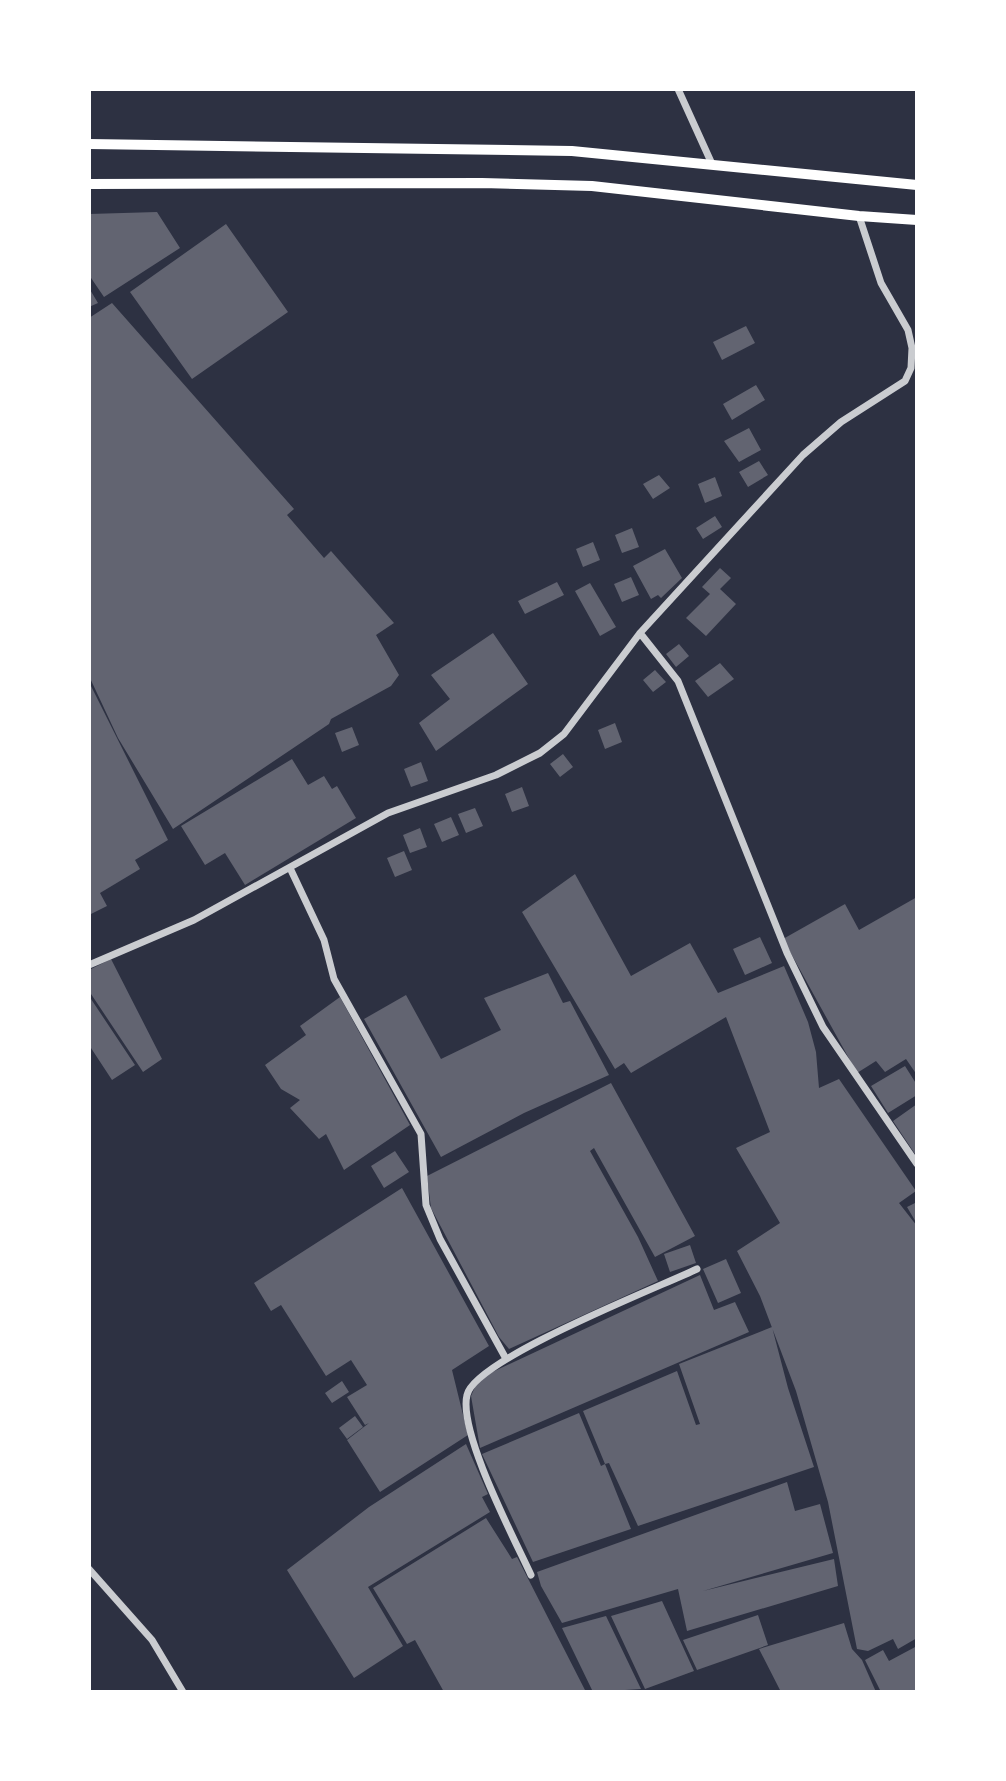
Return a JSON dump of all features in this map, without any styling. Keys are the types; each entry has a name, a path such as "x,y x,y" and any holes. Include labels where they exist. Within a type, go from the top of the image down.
{"highway":[{"path":"89,144 572,151 917,186"},
{"path":"89,184 482,183 592,186 917,220"}],"street":[{"path":"678,89 712,164"},
{"path":"89,965 194,920 290,868 345,834 388,813 496,775 540,753 564,734 640,633 803,456 841,422 905,381 911,368 912,348 908,330 881,283 859,216"},
{"path":"640,633 678,681 787,953 823,1027 917,1164"},
{"path":"290,868 324,940 334,979 421,1134 426,1205 440,1239 505,1357"},
{"path":"531,1574 475,1452 466,1398 471,1383 505,1357 697,1269"},
{"path":"89,1569 152,1640 183,1692"}],"building":[{"path":"157,212 180,248 104,297 89,275 89,214"},
{"path":"226,224 288,312 192,379 130,292"},
{"path":"89,288 98,303 89,307"},
{"path":"112,303 294,509 287,515 324,558 331,551 394,623 376,635 399,675 391,686 331,719 329,724 173,829 118,738 89,676 89,318"},
{"path":"746,326 755,343 722,360 713,342"},
{"path":"756,385 765,400 732,420 723,404"},
{"path":"749,428 761,450 739,462 724,441"},
{"path":"759,461 768,475 748,487 739,472"},
{"path":"659,475 670,488 653,499 643,484"},
{"path":"715,477 722,496 705,503 698,484"},
{"path":"715,516 722,527 703,539 696,528"},
{"path":"632,528 639,547 622,553 615,535"},
{"path":"593,542 600,560 583,567 576,549"},
{"path":"665,549 682,578 661,598 658,595 651,599 633,566"},
{"path":"720,568 731,578 720,589 736,604 706,636 686,618 710,594 702,587"},
{"path":"631,577 639,595 622,602 614,584"},
{"path":"557,582 564,595 525,614 518,601"},
{"path":"590,583 616,627 600,636 575,591"},
{"path":"493,633 528,684 436,751 419,723 450,699 431,675"},
{"path":"679,644 689,656 676,667 666,654"},
{"path":"720,663 734,679 708,697 695,681"},
{"path":"655,670 666,682 653,692 643,680"},
{"path":"89,682 168,840 135,860 140,869 100,893 107,906 89,915"},
{"path":"615,723 622,742 605,749 598,730"},
{"path":"352,727 359,745 342,752 335,733"},
{"path":"563,754 573,767 560,777 550,764"},
{"path":"292,759 308,785 324,776 332,789 337,786 356,818 245,885 225,853 205,865 181,826"},
{"path":"421,762 428,781 411,787 404,769"},
{"path":"522,787 529,806 512,812 505,794"},
{"path":"475,808 483,826 466,833 458,814"},
{"path":"451,817 459,835 442,842 434,824"},
{"path":"420,828 427,847 410,853 403,835"},
{"path":"404,851 412,870 395,877 387,858"},
{"path":"575,874 631,976 690,943 718,993 784,966 808,1022 816,1052 819,1088 839,1079 916,1191 899,1203 917,1226 917,1638 898,1649 893,1639 868,1651 857,1649 828,1502 796,1391 760,1296 737,1251 780,1223 736,1148 770,1132 726,1017 631,1073 624,1063 615,1069 522,912"},
{"path":"917,897 917,1075 906,1059 885,1072 876,1061 857,1073 783,939 845,904 859,930"},
{"path":"760,937 772,963 745,975 733,949"},
{"path":"111,959 162,1059 143,1072 89,991 89,970"},
{"path":"548,973 563,1003 570,1001 609,1075 524,1113 441,1157 364,1019 406,995 441,1059 501,1030 484,998"},
{"path":"89,996 135,1065 112,1080 89,1045"},
{"path":"340,997 410,1125 344,1170 326,1134 319,1139 290,1108 300,1100 281,1089 265,1065 306,1035 300,1026"},
{"path":"905,1066 917,1085 917,1095 888,1113 871,1086"},
{"path":"611,1083 695,1236 655,1257 594,1148 590,1151 638,1237 658,1281 509,1349 499,1337 431,1208 427,1176"},
{"path":"917,1104 917,1157 893,1121"},
{"path":"395,1151 409,1172 384,1188 371,1166"},
{"path":"402,1188 489,1346 452,1370 468,1435 380,1492 347,1440 369,1423 365,1425 347,1397 367,1385 351,1360 326,1376 281,1305 271,1311 254,1283"},
{"path":"917,1202 917,1224 907,1207"},
{"path":"690,1245 696,1263 670,1272 664,1254"},
{"path":"726,1259 741,1293 718,1303 703,1269"},
{"path":"700,1275 714,1310 735,1302 749,1332 480,1448 471,1396 486,1375"},
{"path":"772,1327 788,1388 814,1467 638,1526 609,1463 605,1464 583,1411 677,1371 696,1425 700,1424 679,1364"},
{"path":"342,1381 349,1392 332,1403 325,1393"},
{"path":"579,1413 601,1466 605,1464 631,1529 533,1562 482,1454"},
{"path":"355,1416 363,1427 347,1439 339,1428"},
{"path":"466,1444 488,1494 482,1497 490,1512 368,1587 403,1646 354,1678 287,1570 369,1507"},
{"path":"787,1482 795,1511 820,1504 833,1553 703,1591 834,1559 838,1586 687,1631 678,1589 562,1623 541,1586 537,1572"},
{"path":"486,1518 512,1559 517,1557 586,1692 444,1692 415,1640 407,1644 373,1588"},
{"path":"662,1601 694,1671 645,1689 611,1616"},
{"path":"758,1615 768,1645 697,1670 683,1640"},
{"path":"606,1616 641,1689 593,1692 562,1628"},
{"path":"844,1623 852,1649 862,1660 876,1692 781,1692 759,1649"},
{"path":"917,1646 917,1692 881,1692 865,1660 883,1650 889,1661"}]}
